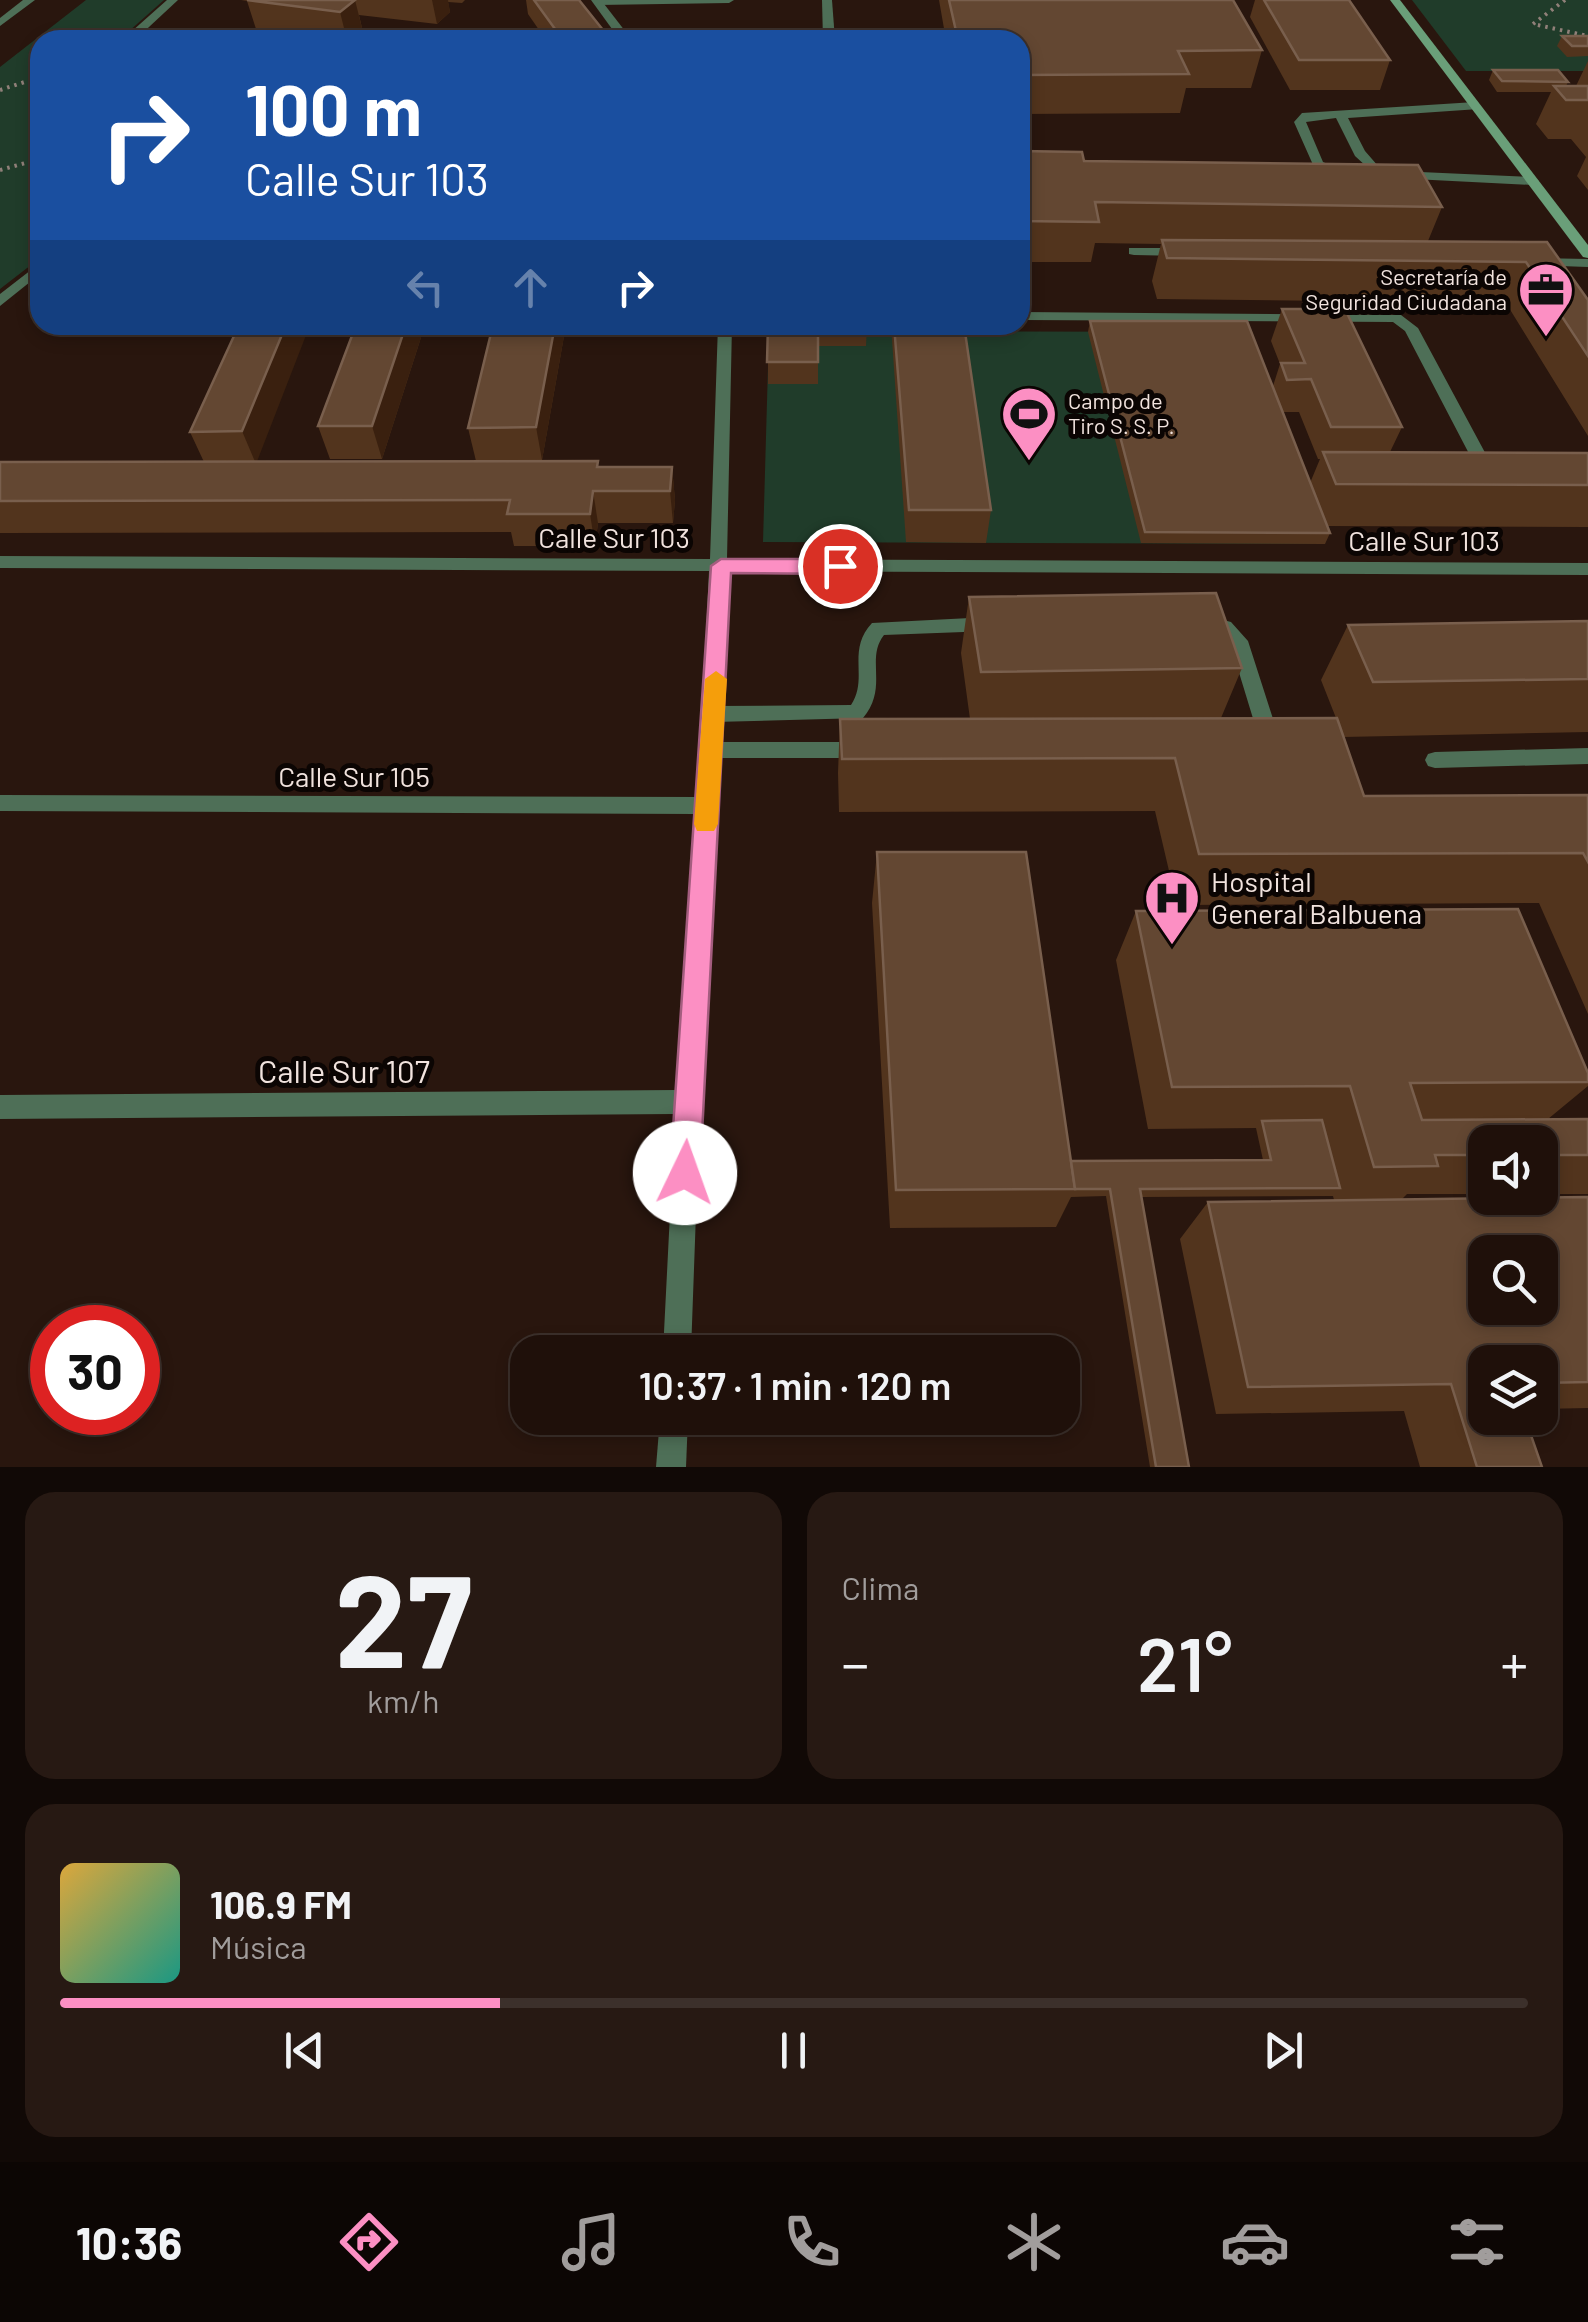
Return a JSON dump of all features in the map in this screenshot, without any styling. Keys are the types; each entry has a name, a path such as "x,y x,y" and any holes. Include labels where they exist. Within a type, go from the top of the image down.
{"street":[{"path":"0,23 30,0"},
{"path":"139,30 172,0"},
{"path":"597,1 729,0"},
{"path":"827,0 828,30"},
{"path":"1395,0 1588,254"},
{"path":"597,1 619,30"},
{"path":"1475,106 1302,117 1300,122 1318,164 1336,172 1533,181"},
{"path":"1340,114 1359,153 1379,174"},
{"path":"1134,250 1192,252"},
{"path":"1515,261 1588,264"},
{"path":"0,302 30,276"},
{"path":"1030,316 1396,318 1411,328 1482,463 1512,477"},
{"path":"677,1335 714,714 725,335"},
{"name":"Calle Sur 103","path":"0,562 1588,569"},
{"path":"1188,622 1221,624 1239,640 1265,725 1265,736 1257,744 1244,746"},
{"path":"714,714 856,714 869,696 867,644 870,635 880,628 1010,624"},
{"path":"712,750 894,750"},
{"path":"1435,760 1588,756"},
{"name":"Calle Sur 105","path":"0,803 707,806"},
{"name":"Calle Sur 107","path":"0,1107 688,1102"},
{"path":"671,1467 673,1435"}],"path":[{"path":"1565,0 1533,24 1588,36"},
{"path":"0,90 30,80"},
{"path":"0,170 30,162"}],"green space":[{"path":"86,0 164,0 130,30 47,30"},
{"path":"1412,0 1588,0 1588,71 1466,71"},
{"path":"30,44 30,266 0,289 0,67"},
{"name":"Campo de Tiro S. S. P.","path":"1244,332 1325,544 763,542 769,335"}],"building":[{"path":"247,0 355,0 340,12"},
{"path":"534,0 579,0 603,30 556,30"},
{"path":"949,0 1233,0 1262,50 1178,51 1189,74 1030,75 1030,30 956,30"},
{"path":"1264,0 1349,0 1390,60 1299,60"},
{"path":"1562,36 1588,36 1588,46 1572,46"},
{"path":"1493,70 1558,70 1568,82 1502,81"},
{"path":"1554,86 1588,86 1588,100 1566,100"},
{"path":"1030,151 1082,152 1084,161 1418,165 1442,207 1095,202 1099,222 1030,221"},
{"path":"1162,240 1547,242 1588,300 1588,356 1526,262 1167,258"},
{"path":"1282,309 1345,309 1402,427 1331,427 1311,379 1287,380 1281,363 1305,363"},
{"path":"1090,321 1247,321 1330,533 1145,532"},
{"path":"234,335 282,335 242,431 190,432"},
{"path":"352,335 403,335 372,426 318,426"},
{"path":"491,335 553,335 536,427 468,428"},
{"path":"768,335 818,335 818,362 767,362"},
{"path":"895,335 965,335 991,510 909,510"},
{"path":"1323,452 1588,453 1588,485 1336,484"},
{"path":"598,461 597,467 672,467 670,491 593,491 590,514 507,514 510,500 0,501 0,462"},
{"path":"1216,593 1242,668 981,672 969,597"},
{"path":"1588,621 1588,679 1373,682 1348,625"},
{"path":"1337,718 1364,796 1588,795 1588,862 1583,853 1199,854 1175,758 842,759 840,719"},
{"path":"877,852 1026,852 1075,1189 896,1190"},
{"path":"1518,909 1588,1073 1588,1082 1410,1083 1422,1120 1588,1119 1588,1155 1558,1155 1558,1125 1468,1125 1468,1155 1435,1155 1438,1166 1374,1167 1350,1086 1172,1087 1136,911"},
{"path":"1322,1120 1340,1188 1140,1189 1189,1467 1156,1467 1110,1189 1075,1189 1071,1161 1271,1160 1262,1121"},
{"path":"1558,1197 1588,1197 1588,1382 1558,1383 1558,1345 1468,1345 1468,1435 1531,1435 1542,1467 1477,1467 1451,1384 1248,1387 1208,1202 1468,1199 1468,1215 1558,1215"}],"slow traffic":[{"path":"706,824 716,679"}],"place":[{"name":"Secretaría de Seguridad Ciudadana","path":"1546,339"},
{"name":"Campo de Tiro S. S. P.","path":"1029,463"},
{"name":"Hospital General Balbuena","path":"1172,947"}],"route":[{"path":"685,1173 721,566 840,566"}]}
